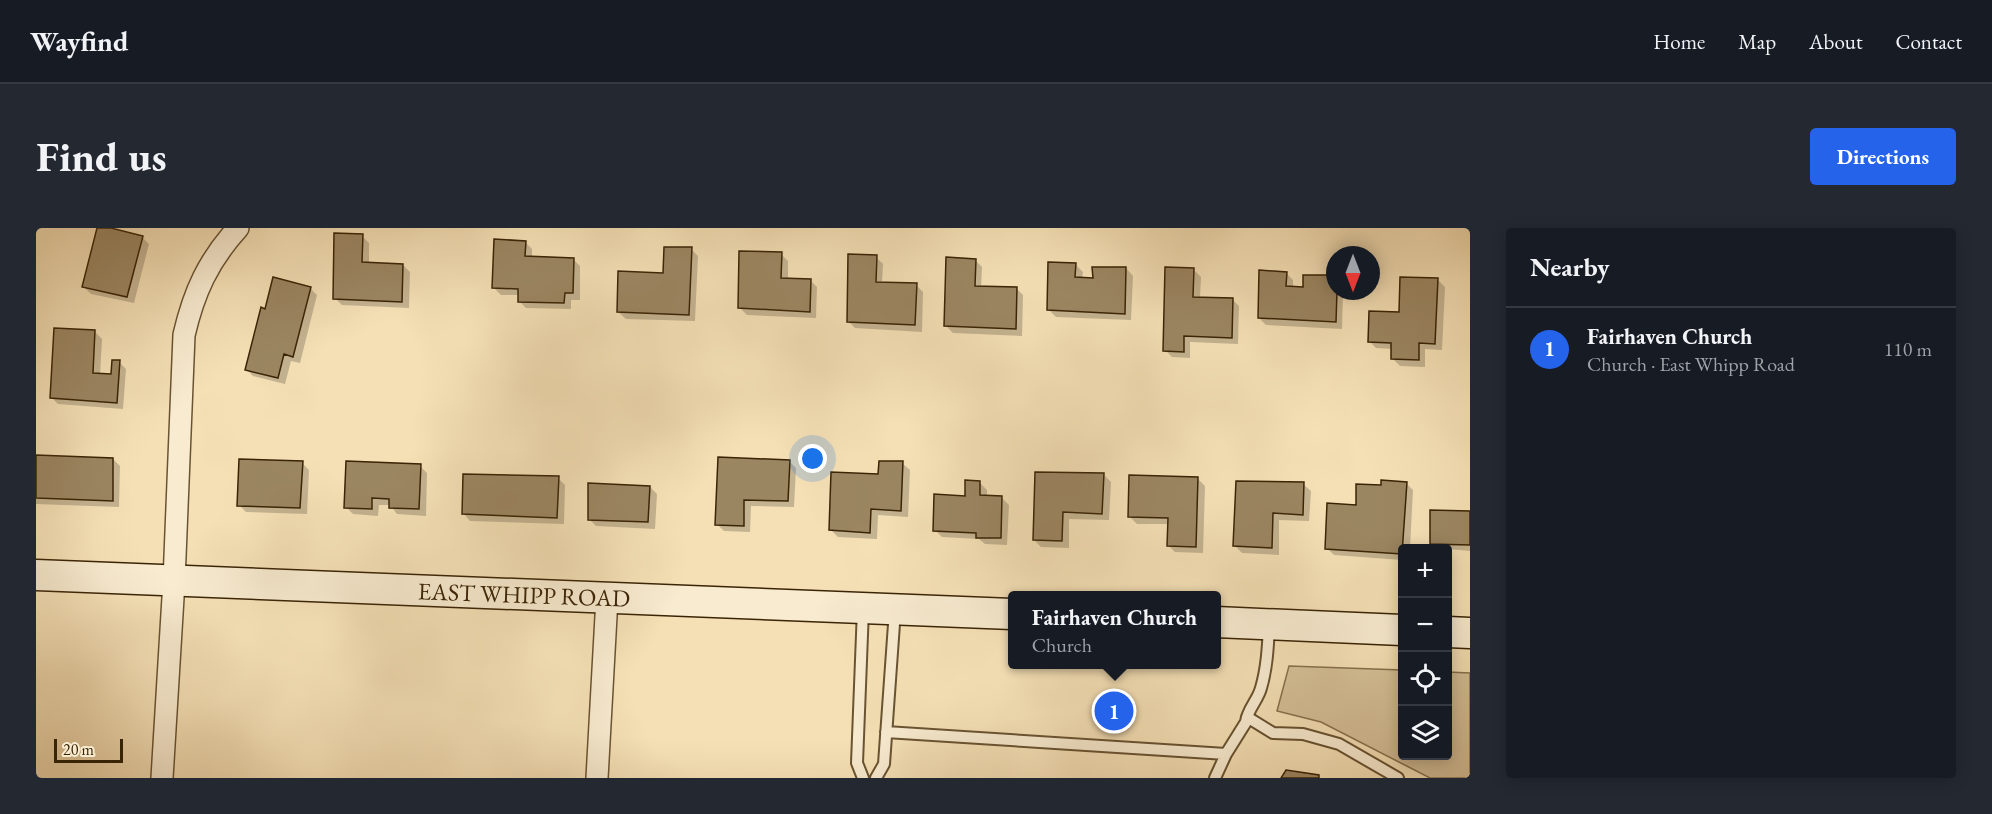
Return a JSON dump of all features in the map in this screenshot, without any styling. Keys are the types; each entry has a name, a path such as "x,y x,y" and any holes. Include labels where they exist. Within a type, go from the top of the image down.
{"main road":[{"name":"EAST WHIPP ROAD","path":"36,575 1008,614"},
{"path":"1221,622 1398,630"},
{"path":"1452,632 1470,633"}],"street":[{"path":"162,778 174,581 184,335 191,305 206,269 223,244 238,228"},
{"path":"597,778 607,598"}],"lane":[{"path":"863,609 856,763 863,778"},
{"path":"876,778 884,764 895,610"},
{"path":"1215,778 1226,754 1246,722 1246,717 1261,689 1267,658 1269,625"},
{"path":"1246,717 1273,733 1303,734 1339,744 1398,778"},
{"path":"886,732 1226,754"}],"shaded area":[{"path":"1289,666 1398,670 1398,760 1452,760 1452,672 1470,673 1470,778 1430,778 1321,722 1277,711"}],"building":[{"path":"97,228 111,228 143,236 127,297 82,287"},
{"path":"334,233 363,234 362,262 403,264 402,302 333,299"},
{"path":"494,239 526,241 525,256 574,258 573,293 565,293 564,303 518,302 518,289 492,288"},
{"path":"664,247 692,247 689,315 617,312 618,271 663,273"},
{"path":"739,251 782,252 781,278 811,279 810,312 738,308"},
{"path":"848,254 877,255 876,282 917,283 915,325 847,322"},
{"path":"946,257 976,259 975,286 1017,287 1016,329 944,326"},
{"path":"1048,262 1076,263 1075,277 1093,278 1092,267 1126,267 1125,314 1047,310"},
{"path":"1165,267 1194,268 1193,297 1233,298 1232,338 1184,336 1184,352 1163,351"},
{"path":"1259,270 1287,272 1286,286 1303,287 1303,275 1326,275 1326,300 1337,300 1336,322 1258,318"},
{"path":"273,277 311,287 293,357 284,354 278,378 245,370 261,307 265,309"},
{"path":"1400,277 1438,278 1435,344 1419,343 1419,360 1391,359 1391,343 1368,342 1369,311 1399,312"},
{"path":"54,328 95,330 93,373 111,374 112,360 120,360 117,403 50,398"},
{"path":"36,455 113,458 113,501 36,498"},
{"path":"718,457 790,460 788,501 744,500 744,526 715,525"},
{"path":"239,459 303,461 300,508 237,506"},
{"path":"346,461 421,464 419,509 389,508 389,499 372,498 372,509 344,508"},
{"path":"879,461 903,461 901,511 871,509 870,533 829,530 831,472 878,474"},
{"path":"1035,472 1104,473 1102,514 1063,512 1062,541 1033,540"},
{"path":"463,474 559,476 557,518 462,514"},
{"path":"1129,475 1198,477 1196,547 1167,546 1168,518 1128,517"},
{"path":"965,480 980,481 980,495 1002,496 1001,538 976,538 976,533 933,531 934,494 965,496"},
{"path":"1381,480 1407,482 1403,544 1398,544 1398,554 1325,549 1327,503 1356,505 1356,484 1381,485"},
{"path":"1236,481 1304,482 1303,515 1273,513 1272,548 1233,546"},
{"path":"588,483 650,486 648,522 588,520"},
{"path":"1430,510 1470,511 1470,545 1430,544"},
{"path":"1286,770 1319,775 1319,778 1281,778"}],"place":[{"name":"Fairhaven Church","path":"1114,711"}]}
